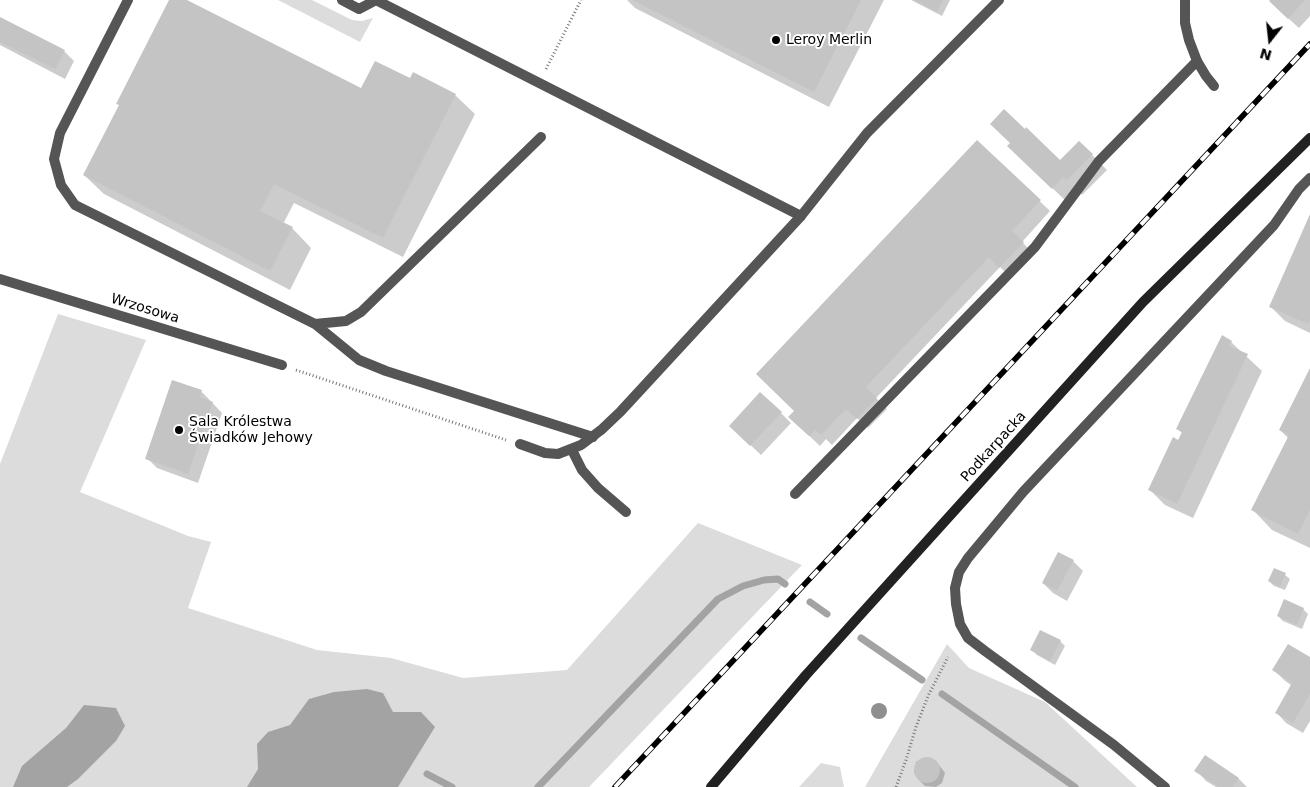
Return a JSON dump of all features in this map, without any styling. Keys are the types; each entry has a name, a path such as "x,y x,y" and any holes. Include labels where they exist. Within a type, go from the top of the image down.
{"main road":[{"name":"Podkarpacka","path":"712,787 806,675 1143,302 1310,138"}],"street":[{"path":"128,0 60,133 54,159 61,184 76,204 316,324 359,360 386,371 593,437"},
{"path":"342,0 359,9 376,0 801,216"},
{"path":"520,444 545,453 558,454 572,450 593,437 621,410 801,216 868,133 999,0"},
{"path":"1185,0 1185,23 1188,40 1197,61 1214,86"},
{"path":"795,494 1035,247 1100,161 1197,61"},
{"path":"316,324 346,321 362,312 541,137"},
{"path":"1165,787 1114,745 968,638 960,624 955,588 959,572 968,558 1023,492 1274,225 1299,189 1310,178"},
{"name":"Wrzosowa","path":"0,279 282,365"},
{"path":"572,450 582,470 598,488 626,512"}],"path":[{"path":"539,83 581,0"},
{"path":"282,365 520,444"},
{"path":"896,787 928,696 948,657"}],"shaded area":[{"path":"278,0 312,0 352,20 362,21 373,18 360,42"},
{"path":"58,314 146,340 80,492 188,536 211,542 188,608 317,650 391,658 463,678 567,670 698,523 802,565 589,787 0,787 0,464"},
{"path":"947,644 969,668 1045,702 1137,787 865,787"},
{"path":"367,689 383,693 393,712 421,712 435,727 398,787 247,787 258,769 257,744 268,732 290,725 309,699 334,692"},
{"path":"84,705 116,708 125,726 116,741 78,779 67,787 13,787 22,766 66,728"},
{"path":"821,763 840,767 844,787 799,787"}],"building":[{"path":"169,0 187,0 361,88 375,61 410,78 413,72 456,94 383,238 274,184 260,211 293,227 270,271 83,175 119,105 116,104"},
{"name":"Leroy Merlin","path":"632,0 861,0 814,92"},
{"path":"914,0 943,0 937,12"},
{"path":"1270,0 1305,0 1288,19"},
{"path":"0,17 65,50 55,69 0,42"},
{"path":"1004,109 1025,129 1026,127 1060,160 1079,141 1093,154 1067,180 1063,177 1052,189 1007,146 1010,143 990,124"},
{"path":"977,140 1041,200 1012,231 1024,242 999,268 989,257 866,387 877,398 857,419 846,409 821,435 815,430 809,436 788,417 794,411 756,374"},
{"path":"1310,214 1310,320 1308,324 1269,307"},
{"path":"1222,335 1232,341 1229,346 1248,354 1177,504 1148,490 1173,437 1178,440 1182,432 1176,429"},
{"path":"1310,368 1310,510 1298,534 1251,510 1289,435 1279,430"},
{"name":"Sala Królestwa Świadków Jehowy","path":"172,380 202,390 200,397 213,402 188,474 145,459"},
{"path":"760,392 782,412 750,446 729,426"},
{"path":"1058,552 1074,560 1057,591 1042,583"},
{"path":"1274,568 1286,573 1280,587 1268,581"},
{"path":"1284,599 1304,608 1297,625 1277,616"},
{"path":"1040,630 1061,640 1050,661 1030,650"},
{"path":"1288,644 1310,657 1310,694 1293,723 1275,713 1292,683 1272,670"},
{"path":"1205,755 1239,778 1233,787 1219,787 1194,771"},
{"path":"927,757 936,761 940,770 936,779 927,783 918,779 914,770 918,761"}],"waterway":[{"path":"538,787 718,599 743,586 764,580 778,579 785,584"},
{"path":"810,602 827,614"},
{"path":"861,638 922,680"},
{"path":"942,694 1075,787"},
{"path":"427,774 452,787"}],"railway":[{"path":"615,787 1310,44"}],"place":[{"name":"Leroy Merlin","path":"776,40"},
{"name":"Sala Królestwa Świadków Jehowy","path":"179,430"}]}
